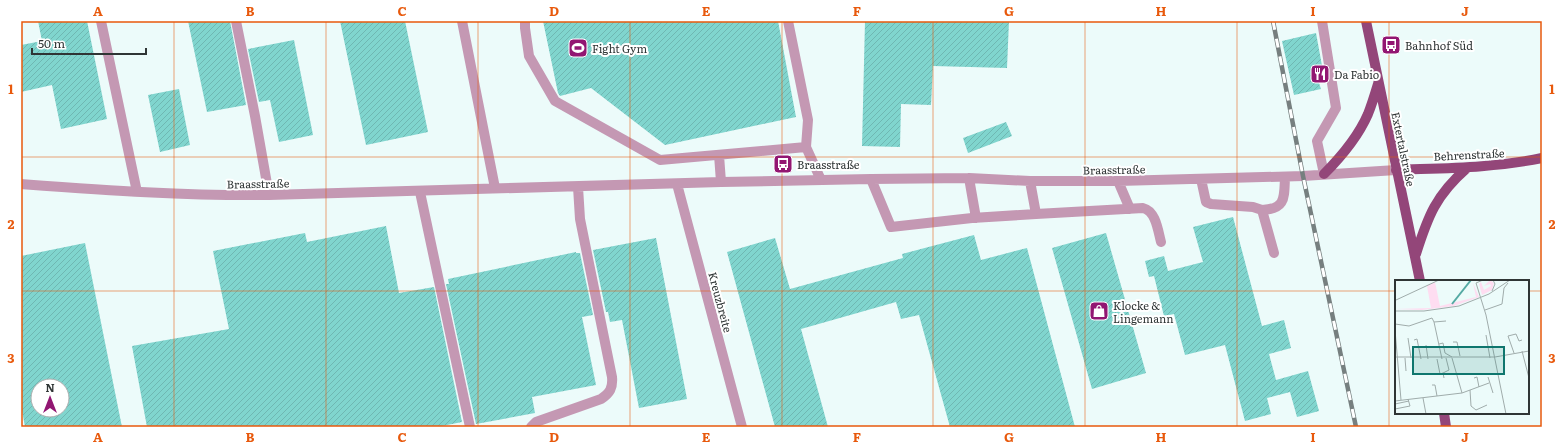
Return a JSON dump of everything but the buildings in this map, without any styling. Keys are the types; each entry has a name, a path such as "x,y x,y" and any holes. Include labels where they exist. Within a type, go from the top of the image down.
{"main road":[{"name":"Extertalstraße","path":"1366,21 1420,280"},
{"path":"1324,174 1342,156 1357,136 1369,113 1378,82"},
{"name":"Behrenstraße","path":"1396,170 1467,168 1510,164 1542,158"},
{"path":"1415,256 1425,224 1433,207 1453,180 1467,168"},
{"path":"1444,414 1446,427"}],"street":[{"path":"101,21 136,192"},
{"path":"236,21 269,196"},
{"path":"462,21 496,188"},
{"path":"525,21 524,28 529,56 554,101 660,160 806,147"},
{"path":"788,21 808,120 806,147 821,180"},
{"path":"1322,21 1336,108 1317,141 1324,174"},
{"path":"719,155 721,182"},
{"name":"Braasstraße","path":"21,184 209,196 269,196 420,192 496,188 871,179 969,178 1030,181 1118,181 1286,177 1396,170"},
{"path":"1201,179 1206,202 1211,204 1253,207 1262,210 1274,209 1280,205 1285,193 1286,177"},
{"path":"969,178 976,218"},
{"path":"871,179 892,228 976,218 1143,208 1148,209 1152,213 1161,242"},
{"path":"1030,181 1036,214"},
{"path":"1118,181 1130,209"},
{"name":"Kreuzbreite","path":"677,184 742,427"},
{"path":"531,427 536,422 601,399 609,393 613,386 580,219 578,187"},
{"path":"420,192 470,427"},
{"path":"1262,210 1274,253"}],"railway":[{"path":"1273,21 1303,176 1356,427"}],"place":[{"name":"Bahnhof Süd","path":"1391,45"},
{"name":"Fight Gym","path":"578,48"},
{"name":"Da Fabio","path":"1320,74"},
{"name":"Braasstraße","path":"783,164"},
{"name":"Klocke & Lingemann","path":"1099,311"}]}
